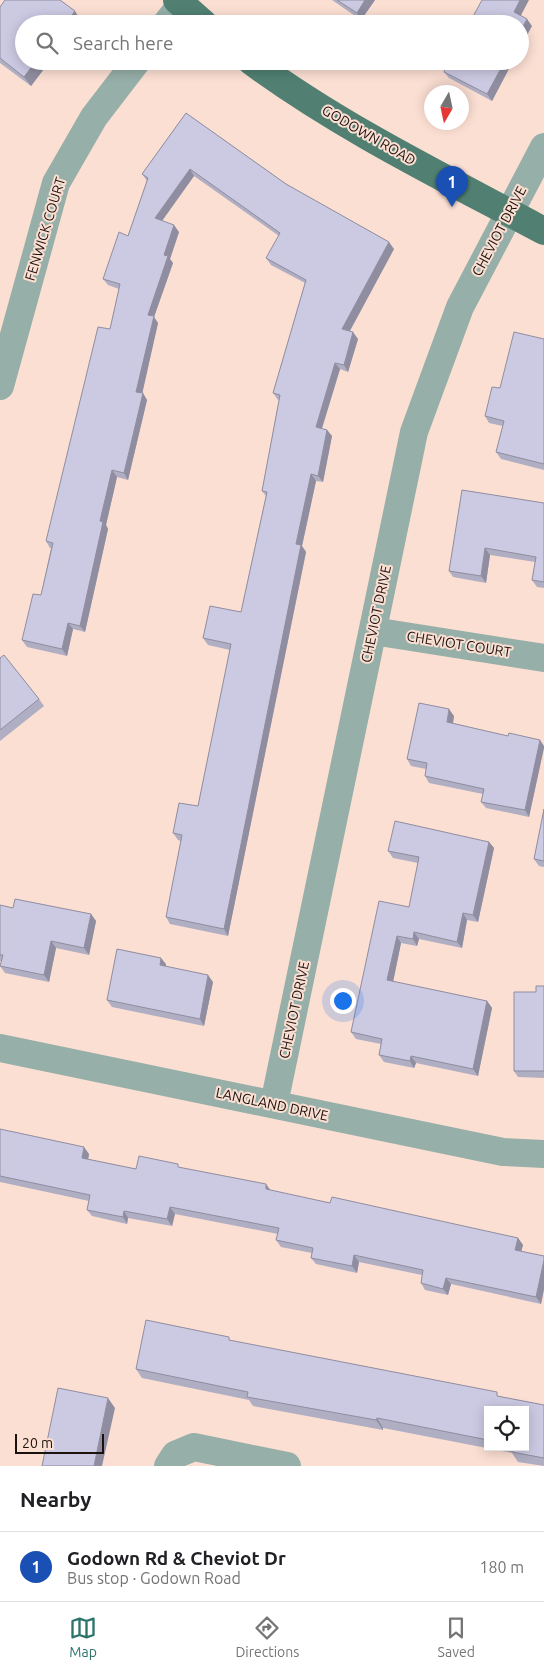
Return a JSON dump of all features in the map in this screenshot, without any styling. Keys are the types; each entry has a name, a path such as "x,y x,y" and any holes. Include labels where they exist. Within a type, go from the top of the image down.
{"main road":[{"path":"174,9 186,15"},
{"name":"GODOWN ROAD","path":"263,70 286,87 402,155 544,231"}],"street":[{"name":"FENWICK COURT","path":"0,386 7,338 56,183 94,116 130,70"},
{"name":"CHEVIOT DRIVE","path":"274,1104 414,432 460,307 544,146"},
{"name":"CHEVIOT COURT","path":"373,630 544,658"},
{"name":"LANGLAND DRIVE","path":"0,1048 503,1152 544,1154"},
{"path":"168,1466 175,1455 194,1447 287,1466"}],"building":[{"path":"5,0 60,0 75,11 72,15 15,15 15,70 0,58 0,7"},
{"path":"337,0 365,0 357,13"},
{"path":"482,0 520,0 514,12 520,15 474,15"},
{"path":"15,70 29,70 24,77"},
{"path":"445,70 500,70 487,94 444,72"},
{"path":"186,113 286,184 389,242 342,329 353,332 344,365 335,363 316,427 327,430 318,476 311,474 296,544 301,545 224,929 166,917 182,835 173,833 179,803 198,806 231,644 203,638 210,606 241,612 267,492 262,491 280,395 273,393 306,280 266,258 280,233 190,169 155,218 174,225 164,255 168,256 148,315 154,316 136,392 143,393 124,473 112,470 100,521 103,522 80,626 68,623 62,649 22,640 33,594 41,595 53,543 46,541 98,327 110,329 120,284 103,279 119,232 128,236 148,178 142,174"},
{"path":"514,332 544,339 544,464 496,452 504,421 485,416 492,387 500,388"},
{"path":"462,490 544,503 544,582 532,580 536,557 485,548 481,576 449,571"},
{"path":"4,655 39,699 0,730 0,658"},
{"path":"419,703 449,709 447,722 508,736 509,733 540,740 525,810 481,802 484,789 425,776 427,763 407,759"},
{"path":"544,809 544,861 534,859"},
{"path":"395,821 489,842 473,915 463,913 457,942 414,932 413,939 397,936 387,980 487,1001 473,1069 411,1056 410,1061 379,1055 382,1039 351,1032 379,901 409,907 419,857 388,851"},
{"path":"15,899 91,914 84,948 51,941 44,975 0,966 3,955 0,955 0,905 13,908"},
{"path":"117,949 161,958 160,965 208,975 200,1019 107,1000"},
{"path":"536,986 544,986 544,1071 514,1071 514,992 536,992"},
{"path":"0,1129 84,1147 82,1158 136,1169 139,1156 178,1164 178,1167 266,1184 266,1189 330,1203 332,1197 518,1238 515,1250 544,1256 536,1297 446,1278 443,1289 421,1283 423,1270 354,1255 352,1266 311,1258 313,1248 276,1240 279,1228 170,1207 167,1219 124,1211 123,1217 87,1210 90,1195 0,1176"},
{"path":"146,1320 229,1337 229,1340 497,1392 497,1396 544,1405 544,1458 512,1452 529,1451 529,1406 484,1406 484,1439 377,1418 376,1420 247,1397 248,1392 136,1369"},
{"path":"58,1388 108,1398 94,1466 42,1466"}],"place":[{"name":"Godown Rd & Cheviot Dr","path":"452,207"}]}
